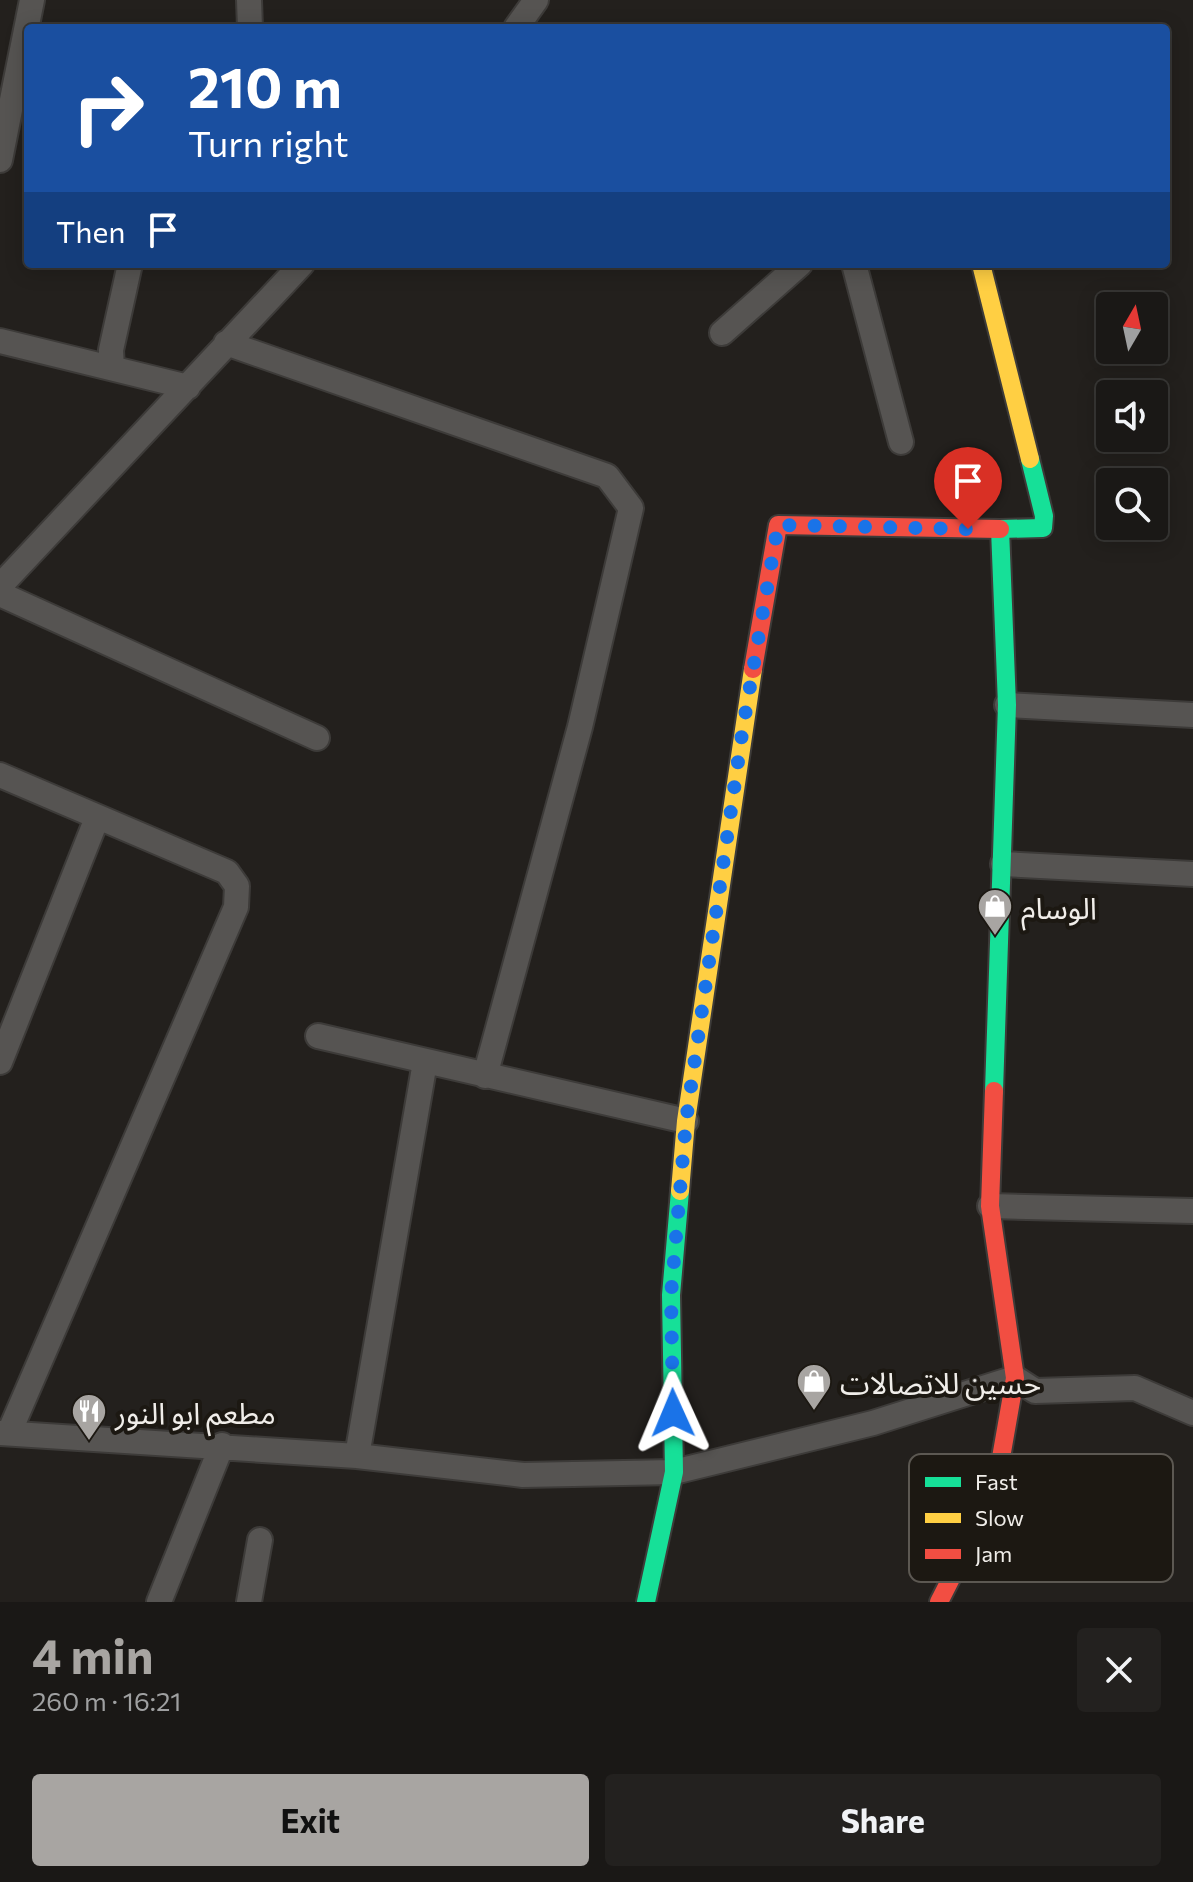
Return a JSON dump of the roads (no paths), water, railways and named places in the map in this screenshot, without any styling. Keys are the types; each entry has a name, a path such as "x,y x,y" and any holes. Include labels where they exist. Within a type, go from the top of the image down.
{"street":[{"path":"27,24 32,0"},
{"path":"249,0 250,24"},
{"path":"519,24 536,0"},
{"path":"0,160 24,40"},
{"path":"112,368 111,350 129,268"},
{"path":"0,586 298,268"},
{"path":"722,333 795,268"},
{"path":"855,268 901,442"},
{"path":"646,1602 674,1472 671,1295 686,1121 741,743 778,525 1043,528 1044,516 982,268"},
{"path":"0,341 188,387"},
{"path":"226,343 607,476 631,508 580,727 485,1076"},
{"path":"1000,529 1006,612 1007,705 990,1206 1015,1378 1002,1454"},
{"path":"0,594 317,738"},
{"path":"1007,705 1193,715"},
{"path":"0,775 227,872 237,886 236,907 4,1433 222,1445 357,1456 523,1475 674,1472 873,1423 1015,1378"},
{"path":"0,1062 97,818"},
{"path":"1003,864 1193,874"},
{"path":"318,1036 686,1121"},
{"path":"357,1456 425,1062"},
{"path":"990,1206 1193,1211"},
{"path":"1015,1378 1035,1391 1135,1388 1193,1413"},
{"path":"159,1602 222,1445"},
{"path":"249,1602 260,1540"},
{"path":"939,1602 949,1582"}],"place":[{"name":"الوسام","path":"995,937"},
{"name":"حسين للاتصالات","path":"814,1412"},
{"name":"مطعم ابو النور","path":"89,1442"}]}
